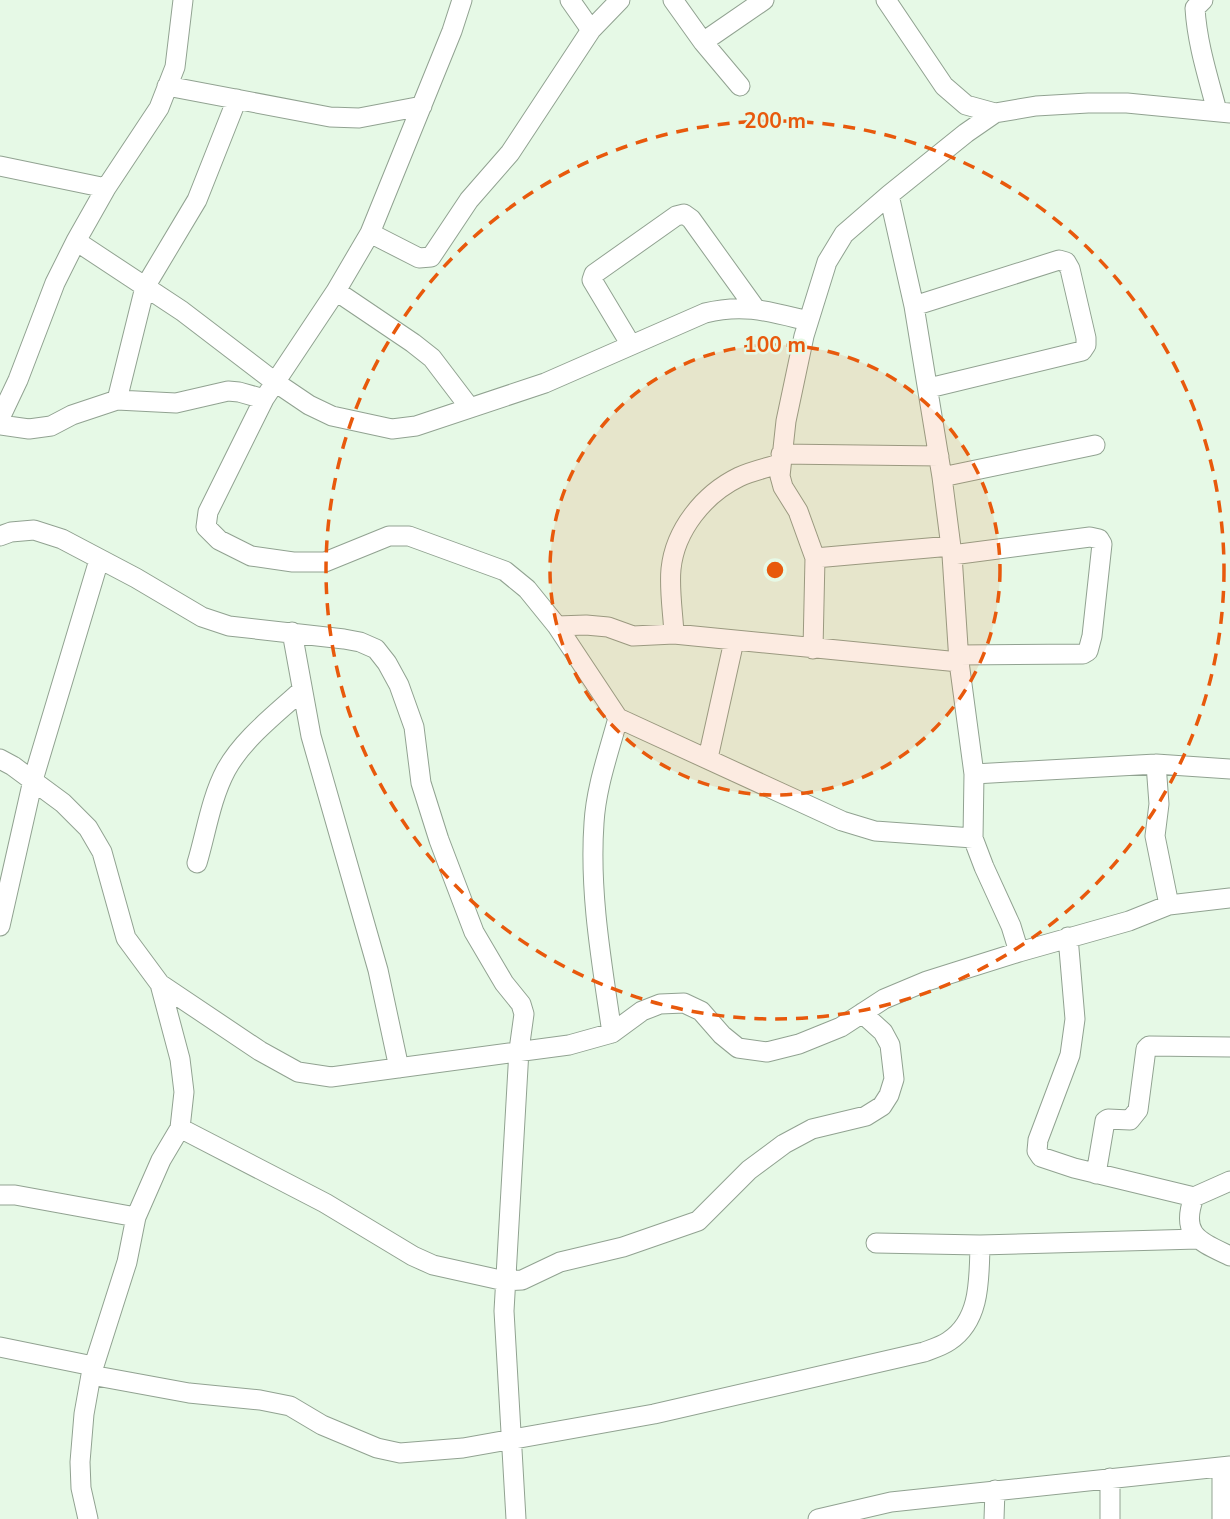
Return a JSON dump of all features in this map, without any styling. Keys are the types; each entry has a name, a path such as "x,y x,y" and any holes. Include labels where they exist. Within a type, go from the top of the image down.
{"street":[{"path":"0,418 18,380 55,283 76,241 106,188 159,108 175,68 183,0"},
{"path":"462,0 370,233 336,291 264,399 208,512 205,527 219,540 251,556 293,562 325,562 389,536 409,536 505,571 527,589 557,626 618,718 842,821 875,831 973,838"},
{"path":"570,0 591,30"},
{"path":"370,233 419,258 431,257 469,200 510,153 591,30 620,0"},
{"path":"673,0 703,43 740,86"},
{"path":"703,43 764,0"},
{"path":"886,0 944,86 966,105 995,113"},
{"path":"813,649 815,558 799,511 783,487 780,459 808,321 827,262 844,234 966,133 995,113 1036,106 1088,103 1127,103 1224,112 1200,45 1195,8 1203,0"},
{"path":"167,86 330,117 359,118 422,106"},
{"path":"117,400 145,287 197,200 237,99"},
{"path":"0,166 106,188"},
{"path":"889,195 914,306 942,477 951,550 959,659 974,774 973,838 1011,926 1019,952"},
{"path":"631,345 592,280 594,274 676,216 684,214 691,219 755,308"},
{"path":"76,241 183,311 309,405 332,416 392,429 416,426 545,383 705,313 725,308 755,308 808,321"},
{"path":"914,306 1059,260 1066,262 1070,269 1086,338 1082,351 929,388"},
{"path":"336,291 432,358 471,408"},
{"path":"0,425 29,429 51,426 72,415 117,400 176,403 228,391 264,399"},
{"path":"942,477 1095,445"},
{"path":"674,634 671,569 677,543 688,521 705,502 737,478 780,459 939,456"},
{"path":"0,536 34,530 62,539 202,617 229,626 360,642 376,649 399,685 414,727 421,783 439,840 474,932 504,983 521,1004 524,1014 519,1050 503,1311 516,1519"},
{"path":"557,626 607,627 633,636 674,634 813,649 959,659 1083,654 1088,651 1102,544 1099,539 1090,537 951,550 815,558"},
{"path":"0,926 33,780 99,560"},
{"path":"292,632 311,736 378,970 399,1068"},
{"path":"708,758 734,642"},
{"path":"197,863 218,790 227,769 244,746 301,691"},
{"path":"612,1033 596,916 593,870 597,796 618,718"},
{"path":"0,759 63,803 88,828 102,852 126,938 141,962 160,984 260,1051 298,1072 331,1077 569,1045 612,1033 642,1011 660,1004 684,1003 701,1011 722,1035 738,1048 767,1052 799,1044 841,1027 884,999 927,981 1129,921 1169,905 1230,898"},
{"path":"974,774 1156,764 1230,769"},
{"path":"1156,764 1159,804 1155,835 1169,905"},
{"path":"1068,937 1075,1019 1070,1055 1038,1140 1037,1151 1041,1157 1096,1174 1194,1197 1230,1181"},
{"path":"88,1519 81,1488 80,1462 84,1414 92,1370 127,1262 136,1217 161,1160 180,1128 184,1092 180,1059 160,984"},
{"path":"180,1128 325,1203 413,1256 433,1265 505,1281 522,1280 560,1262 623,1247 698,1221 749,1170 784,1144 812,1129 866,1116 882,1105 889,1095 894,1079 890,1045 883,1032 862,1013"},
{"path":"1096,1174 1105,1121 1130,1119 1138,1110 1146,1049 1149,1046 1230,1047"},
{"path":"0,1195 16,1195 136,1217"},
{"path":"1194,1197 1188,1212 1188,1225 1198,1239 1230,1256"},
{"path":"876,1243 980,1245 1198,1239"},
{"path":"0,1347 190,1393 290,1406 322,1425 377,1448 400,1453 463,1448 654,1414 924,1352 949,1341 962,1329 975,1306 980,1245"},
{"path":"818,1519 891,1511 995,1490 1226,1466 1222,1519"},
{"path":"1110,1478 1110,1519"},
{"path":"994,1519 995,1490"}]}
